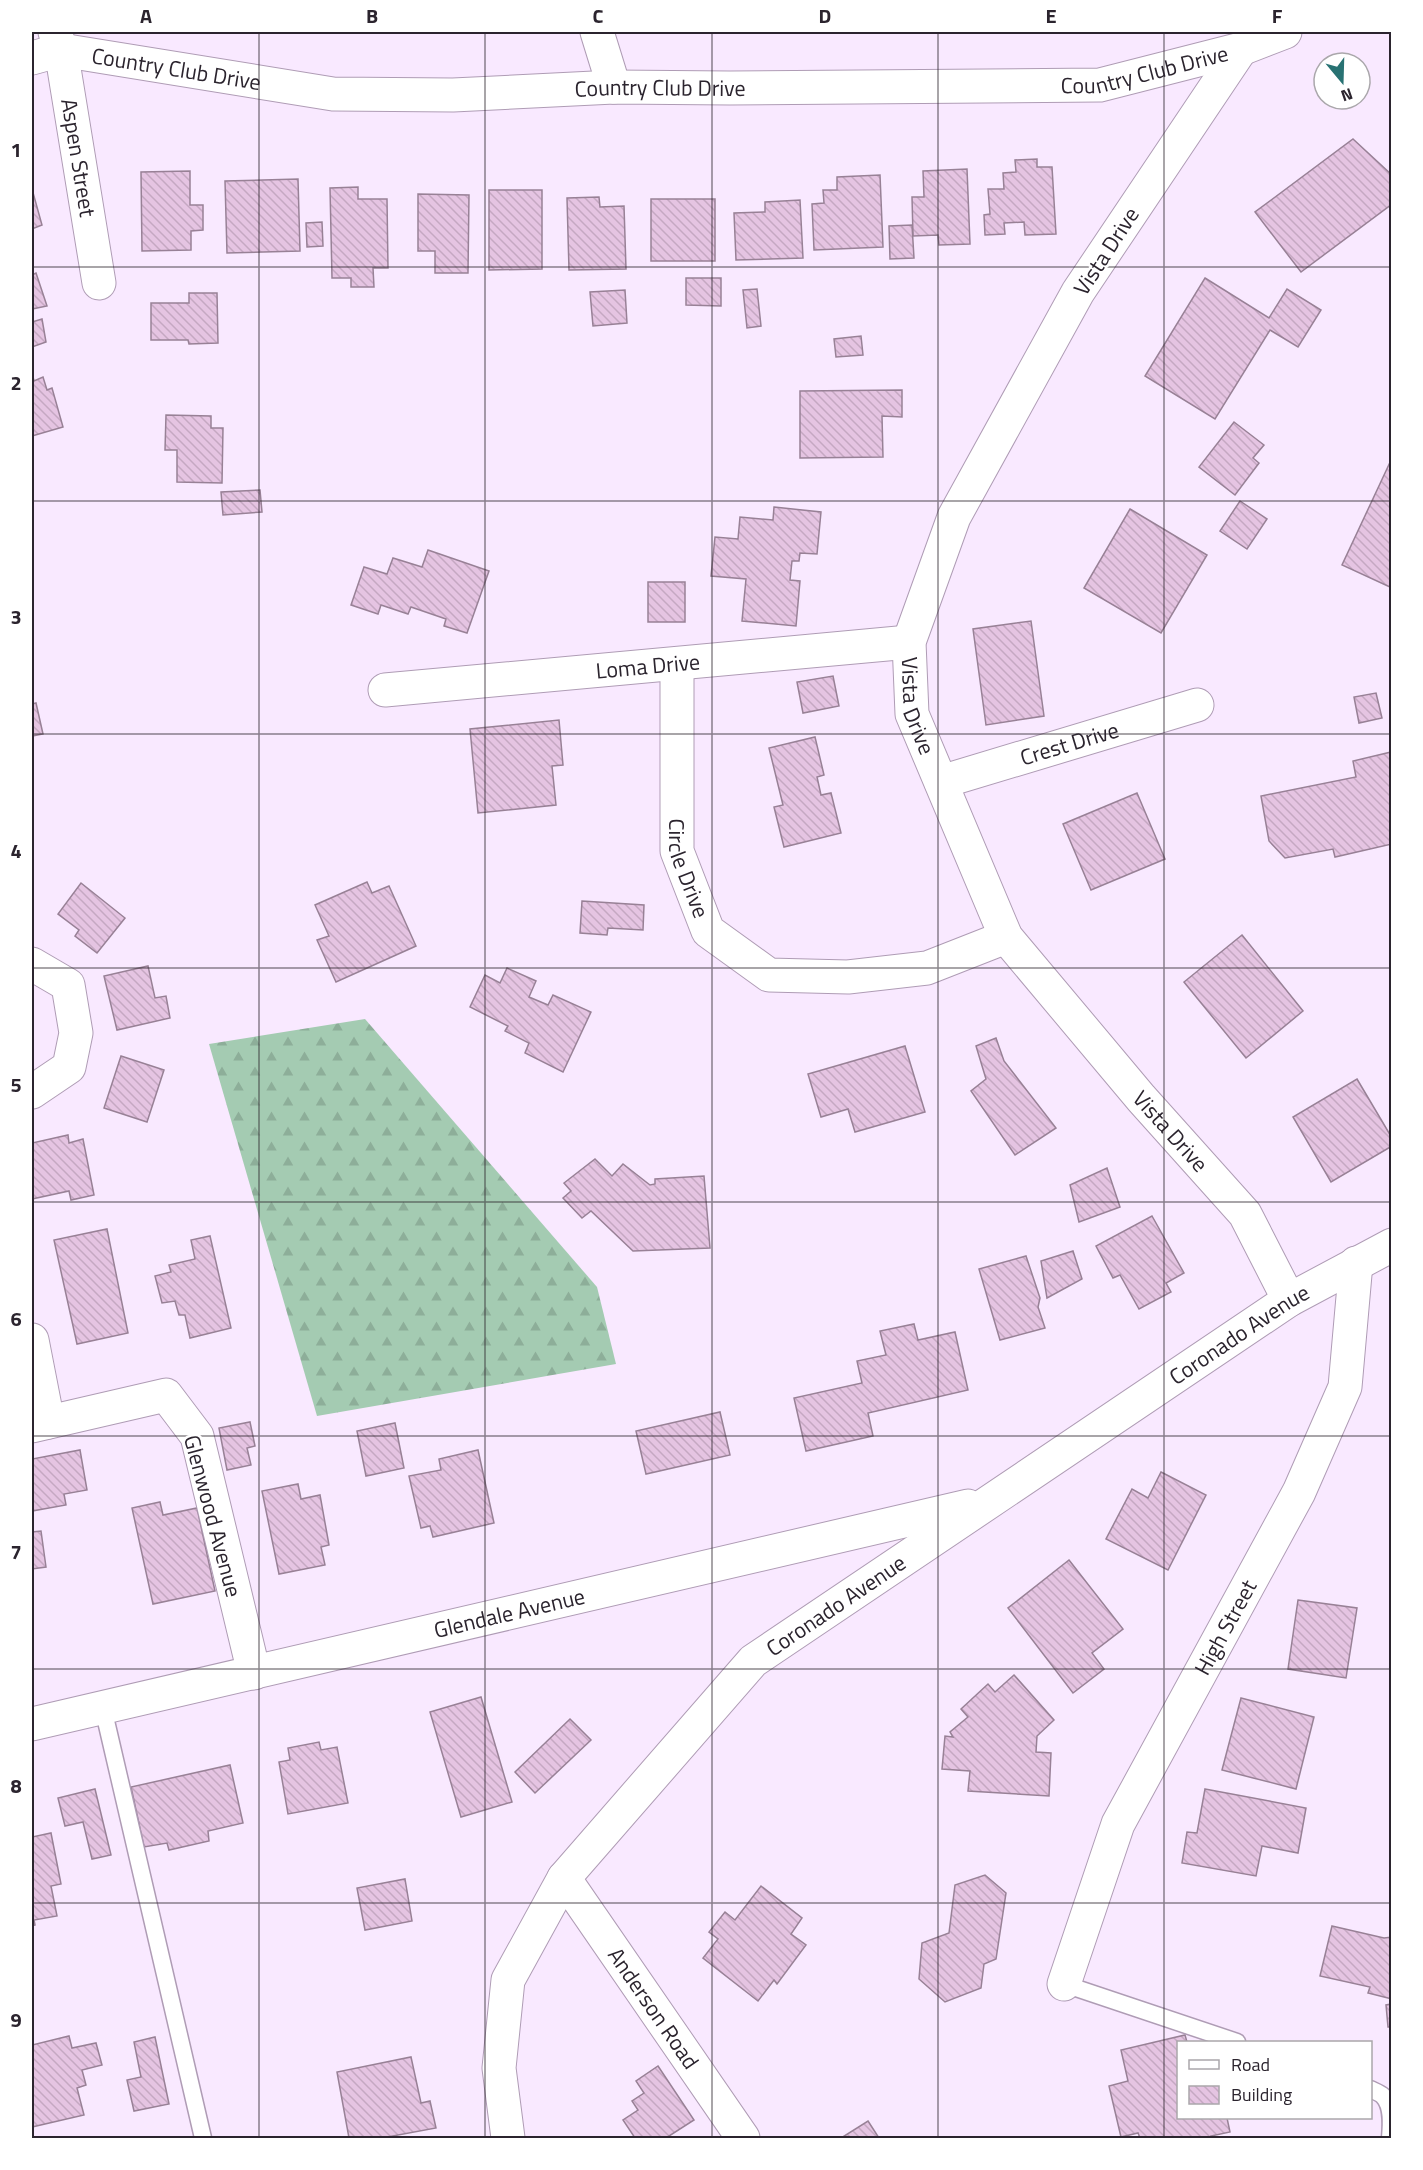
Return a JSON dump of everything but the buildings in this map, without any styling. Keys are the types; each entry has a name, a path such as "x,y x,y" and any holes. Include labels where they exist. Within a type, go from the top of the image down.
{"street":[{"path":"597,32 614,87"},
{"name":"Country Club Drive","path":"49,46 333,94 453,95 614,87 1100,85 1241,49 1285,32"},
{"name":"Aspen Street","path":"49,46 99,283"},
{"name":"Vista Drive","path":"1241,49 1078,292 954,517 909,642 912,714 1006,937 1141,1098 1245,1214 1289,1300"},
{"name":"Loma Drive","path":"385,690 909,642"},
{"name":"Circle Drive","path":"677,664 677,850 708,931 769,975 848,977 927,968 1006,937"},
{"name":"Crest Drive","path":"941,783 1197,705"},
{"path":"32,964 68,985 76,1032 69,1067 32,1092"},
{"name":"Coronado Avenue","path":"508,2139 500,2068 508,1980 564,1878 753,1660 1289,1300 1392,1245"},
{"name":"High Street","path":"1064,1983 1118,1824 1299,1492 1345,1387 1356,1263"},
{"path":"32,1340 40,1424"},
{"name":"Glenwood Avenue","path":"40,1424 166,1395 196,1436 254,1672"},
{"name":"Glendale Avenue","path":"32,1724 988,1502"},
{"name":"Anderson Road","path":"564,1878 743,2139"}],"lane":[{"path":"103,1708 202,2139"},
{"path":"1064,1983 1231,2041"},
{"path":"1372,2090 1384,2096 1388,2106 1391,2123 1390,2139"}],"green space":[{"path":"365,1019 597,1287 616,1364 317,1416 209,1044"}]}
